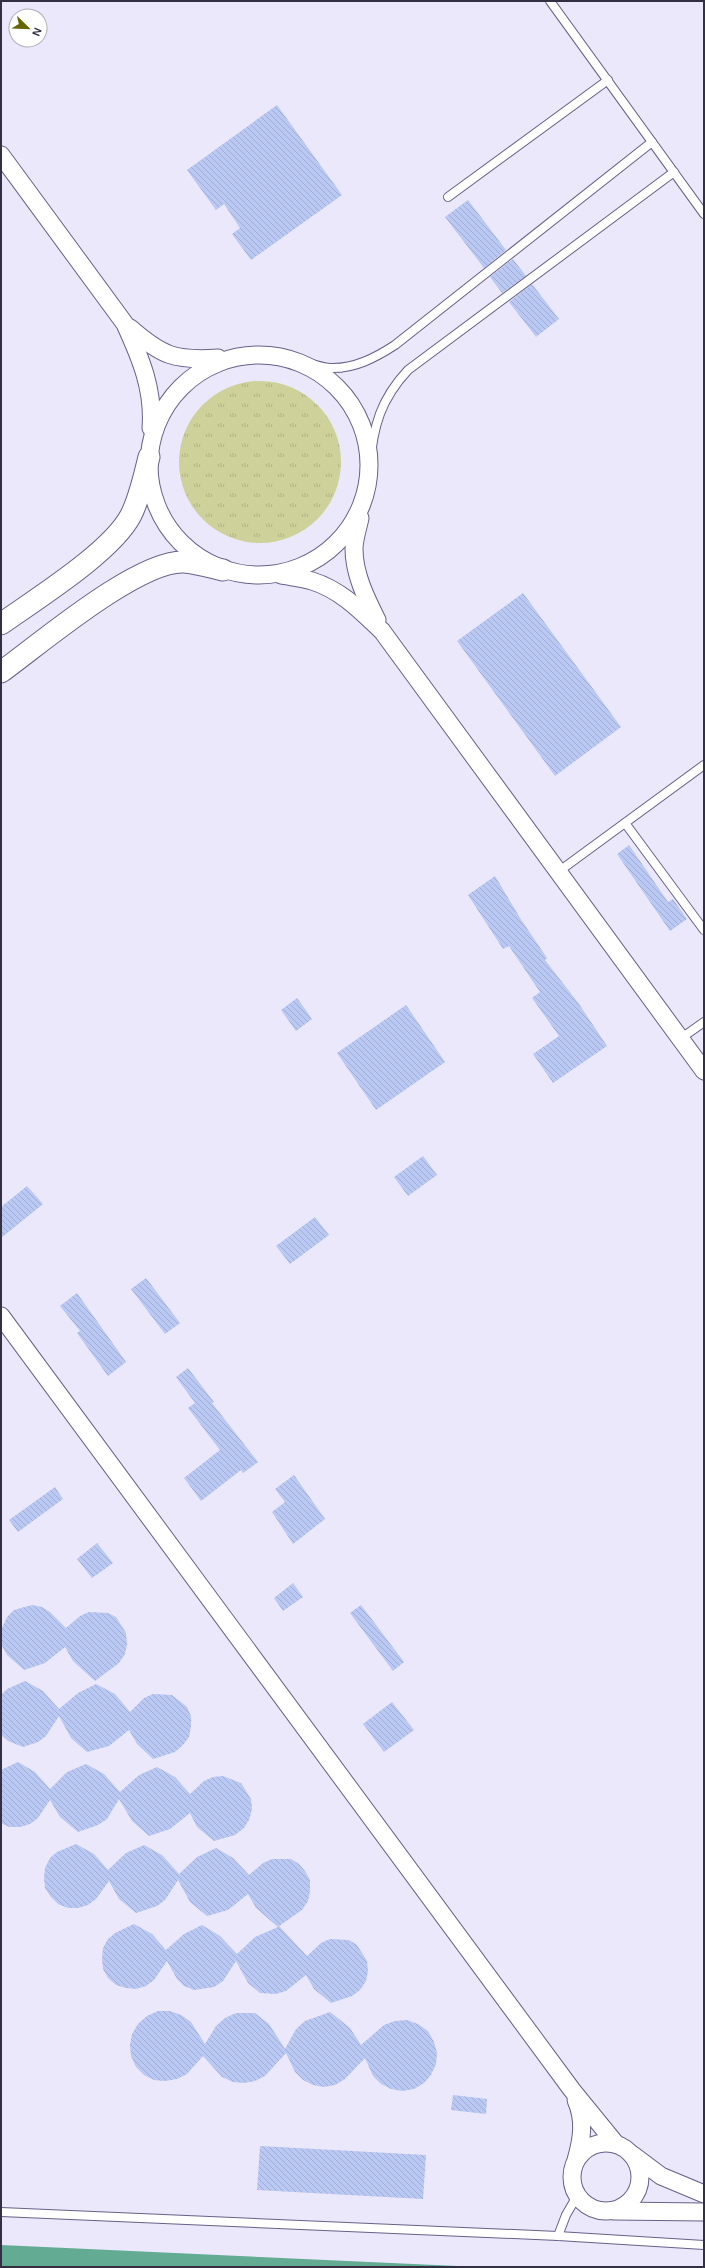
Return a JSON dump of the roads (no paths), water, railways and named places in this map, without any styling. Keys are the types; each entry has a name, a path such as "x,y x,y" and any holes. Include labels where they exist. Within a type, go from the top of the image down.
{"street":[{"path":"1,155 125,324 140,356 149,384 153,408 149,452 152,493 167,526 191,553 223,570"},
{"path":"125,324 152,348 175,358 195,360 255,353 276,354 296,360 326,376 350,400 365,431 370,465 368,486 362,507 354,548 356,569 366,599 382,631 704,1071"},
{"path":"1,624 110,542 130,516 140,493 149,452 160,415 179,388 204,368 234,356"},
{"path":"276,575 303,567 327,552 348,532 362,507"},
{"path":"1,672 100,599 132,578 157,568 183,562 249,576 276,575 311,580 334,590 355,605 382,631"},
{"path":"1,1316 572,2090 616,2144 630,2152 660,2176 704,2194"},
{"path":"572,2090 579,2107 582,2124 581,2142 572,2178 577,2196 590,2208 608,2211 704,2212"},
{"path":"576,2160 583,2151 593,2145 604,2143 616,2144"},
{"path":"608,2211 619,2209 628,2203 636,2194 640,2184 640,2172 637,2162 630,2152"}],"lane":[{"path":"550,1 704,214"},
{"path":"448,197 608,80"},
{"path":"296,360 330,368 358,364 382,353 395,345 652,142"},
{"path":"370,465 372,435 382,407 392,386 408,370 674,172"},
{"path":"558,872 704,765"},
{"path":"625,823 704,930"},
{"path":"680,1039 704,1022"},
{"path":"558,2236 566,2215 577,2196"},
{"path":"1,2212 558,2236 704,2245"}]}
